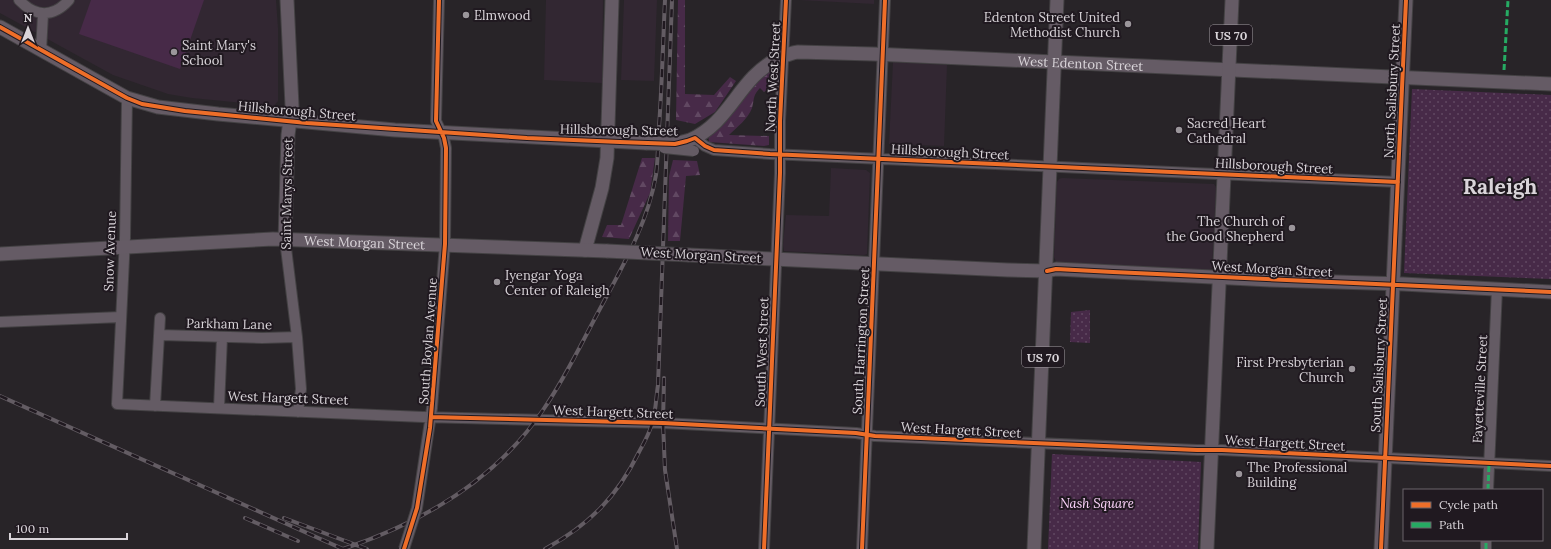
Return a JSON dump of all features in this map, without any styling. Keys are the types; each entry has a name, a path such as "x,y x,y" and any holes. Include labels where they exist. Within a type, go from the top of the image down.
{"main road":[{"name":"Saint Marys Street","path":"284,240 288,135 292,106 287,0"},
{"path":"586,250 602,188 608,142 612,0"},
{"name":"US 70","path":"1034,549 1047,271 1057,0"},
{"name":"US 70","path":"1207,549 1232,0"},
{"name":"North Salisbury Street","path":"1398,182 1406,0"},
{"name":"Hillsborough Street","path":"0,28 127,98 142,104 185,111 395,130 608,142 675,144 695,138"},
{"name":"West Edenton Street","path":"695,138 720,120 745,85 755,74 772,62 784,56 794,52 806,51 1551,84"},
{"name":"South Salisbury Street","path":"1381,549 1398,182"},
{"name":"West Morgan Street","path":"0,254 273,239 445,244 875,264 1047,271 1070,270 1551,292"}],"street":[{"path":"19,0 30,10 43,14 54,12 68,0"},
{"name":"South Boylan Avenue","path":"404,549 417,508 432,417 445,244 446,148 444,138 436,121 439,0"},
{"name":"North West Street","path":"780,155 780,121 786,0"},
{"name":"South Harrington Street","path":"862,549 885,0"},
{"path":"41,51 43,14"},
{"name":"Snow Avenue","path":"117,404 124,247 127,98"},
{"name":"Hillsborough Street","path":"695,138 705,146 714,150"},
{"name":"Hillsborough Street","path":"646,144 670,150 704,152 714,150 780,155 1398,182"},
{"name":"South West Street","path":"764,549 780,155"},
{"name":"Saint Marys Street","path":"284,240 297,337 301,389 298,412"},
{"name":"Fayetteville Street","path":"1488,489 1497,289"},
{"path":"0,322 121,317"},
{"path":"155,406 160,318"},
{"name":"Parkham Lane","path":"160,335 297,337"},
{"path":"219,408 222,337"},
{"name":"West Hargett Street","path":"117,404 432,417 604,421 867,435 1551,466"}],"shaded area":[{"name":"Saint Mary's School","path":"0,0 276,0 278,28 278,101 274,106 192,98 168,94 113,75 0,13"},
{"path":"546,0 603,0 602,83 544,80"},
{"path":"624,0 657,0 654,81 621,80"},
{"path":"799,0 874,0 874,4"},
{"path":"893,62 947,65 944,146 889,144"},
{"path":"831,168 866,170 870,173 867,254 784,251 783,245 786,215 829,216"},
{"path":"1062,178 1214,184 1216,187 1212,268 1209,270 1057,264 1054,257 1057,182"}],"green space":[{"path":"91,0 204,0 180,69 79,34"},
{"path":"678,0 685,0 685,94 714,95 730,77 736,81 715,112 695,124 676,120"},
{"path":"767,69 773,72 770,86 764,92 760,88 757,91 748,116 729,135 769,136 769,145 764,146 709,142 708,135"},
{"path":"1412,89 1551,95 1551,279 1404,273"},
{"path":"642,158 655,158 650,193 629,239 602,237 607,225 621,225"},
{"path":"673,160 697,161 700,175 686,176 680,241 668,241 669,176"},
{"path":"1090,310 1090,343 1070,342 1071,312"},
{"name":"Nash Square","path":"1052,454 1201,462 1198,549 1048,549"}],"railway":[{"path":"343,549 401,526 455,496 480,478 503,458 524,435 543,410 559,385 627,258 641,226 652,192 657,163 665,0"},
{"path":"545,549 561,540 588,520 611,496 630,468 651,428 658,385 672,0"},
{"path":"664,378 663,423 665,470 677,549"},
{"path":"0,396 343,549"},
{"path":"245,518 298,541"},
{"path":"284,518 367,549"}],"marked path":[{"path":"1504,70 1508,0"},
{"path":"1488,489 1489,463"},
{"path":"1486,541 1486,549"}],"cycle path":[{"path":"404,549 417,508 430,428 445,244 446,148 444,138 436,121 439,0"},
{"path":"764,549 786,0"},
{"path":"862,549 885,0"},
{"path":"1381,549 1406,0"},
{"path":"0,27 127,98 142,104 185,111 307,123 527,138 675,144 695,138 705,146 714,150 770,154 1398,182"},
{"path":"1047,271 1056,269 1551,292"},
{"path":"431,417 663,423 856,433 875,436 1222,450 1551,466"}],"place":[{"name":"Elmwood","path":"466,15"},
{"name":"Edenton Street United Methodist Church","path":"1128,24"},
{"name":"Saint Mary's School","path":"174,52"},
{"name":"Sacred Heart Cathedral","path":"1179,130"},
{"name":"The Church of the Good Shepherd","path":"1292,228"},
{"name":"Iyengar Yoga Center of Raleigh","path":"497,282"},
{"name":"First Presbyterian Church","path":"1352,369"},
{"name":"The Professional Building","path":"1239,474"}],"district":[{"name":"Raleigh","path":"1500,186"}]}
